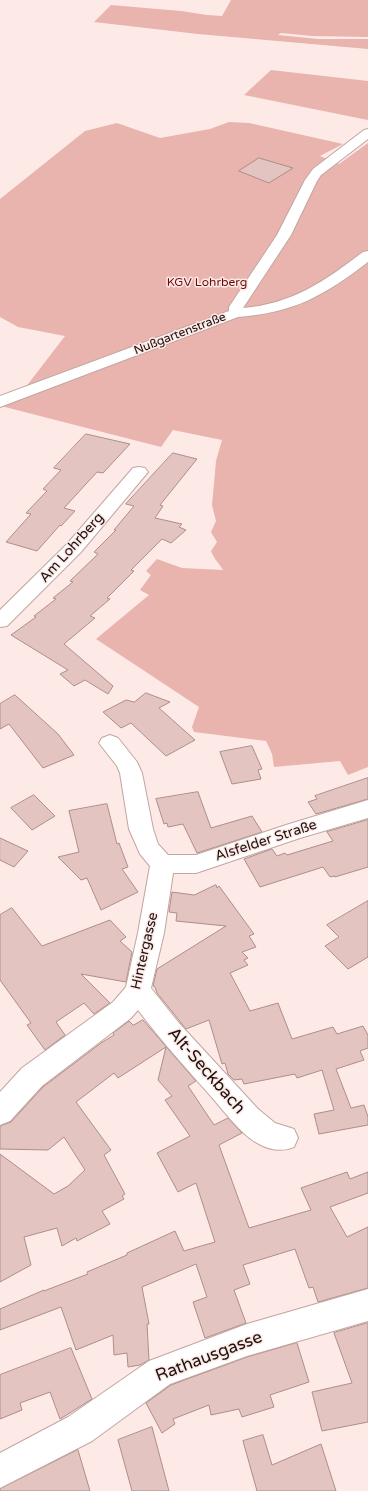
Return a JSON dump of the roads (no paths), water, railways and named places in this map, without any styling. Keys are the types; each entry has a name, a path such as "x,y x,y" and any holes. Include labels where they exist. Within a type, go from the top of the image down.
{"street":[{"name":"Nußgartenstraße","path":"0,402 236,313 236,307 284,235 311,180 317,172 368,133"},
{"path":"236,313 267,310 288,305 312,294 368,255"},
{"name":"Am Lohrberg","path":"0,621 74,548 139,472"},
{"path":"110,743 126,762 131,773 136,807 148,848 162,864"},
{"name":"Alsfelder Straße","path":"162,864 196,864 294,831 368,809"},
{"name":"Hintergasse","path":"0,1112 32,1077 122,1010 138,990 151,933 162,864"},
{"name":"Alt-Seckbach","path":"138,990 169,1030 248,1118 268,1135 284,1138"},
{"name":"Rathausgasse","path":"0,1471 80,1429 160,1372 247,1340 368,1305"}],"park label":[{"name":"KGV Lohrberg","path":"207,283"}]}
